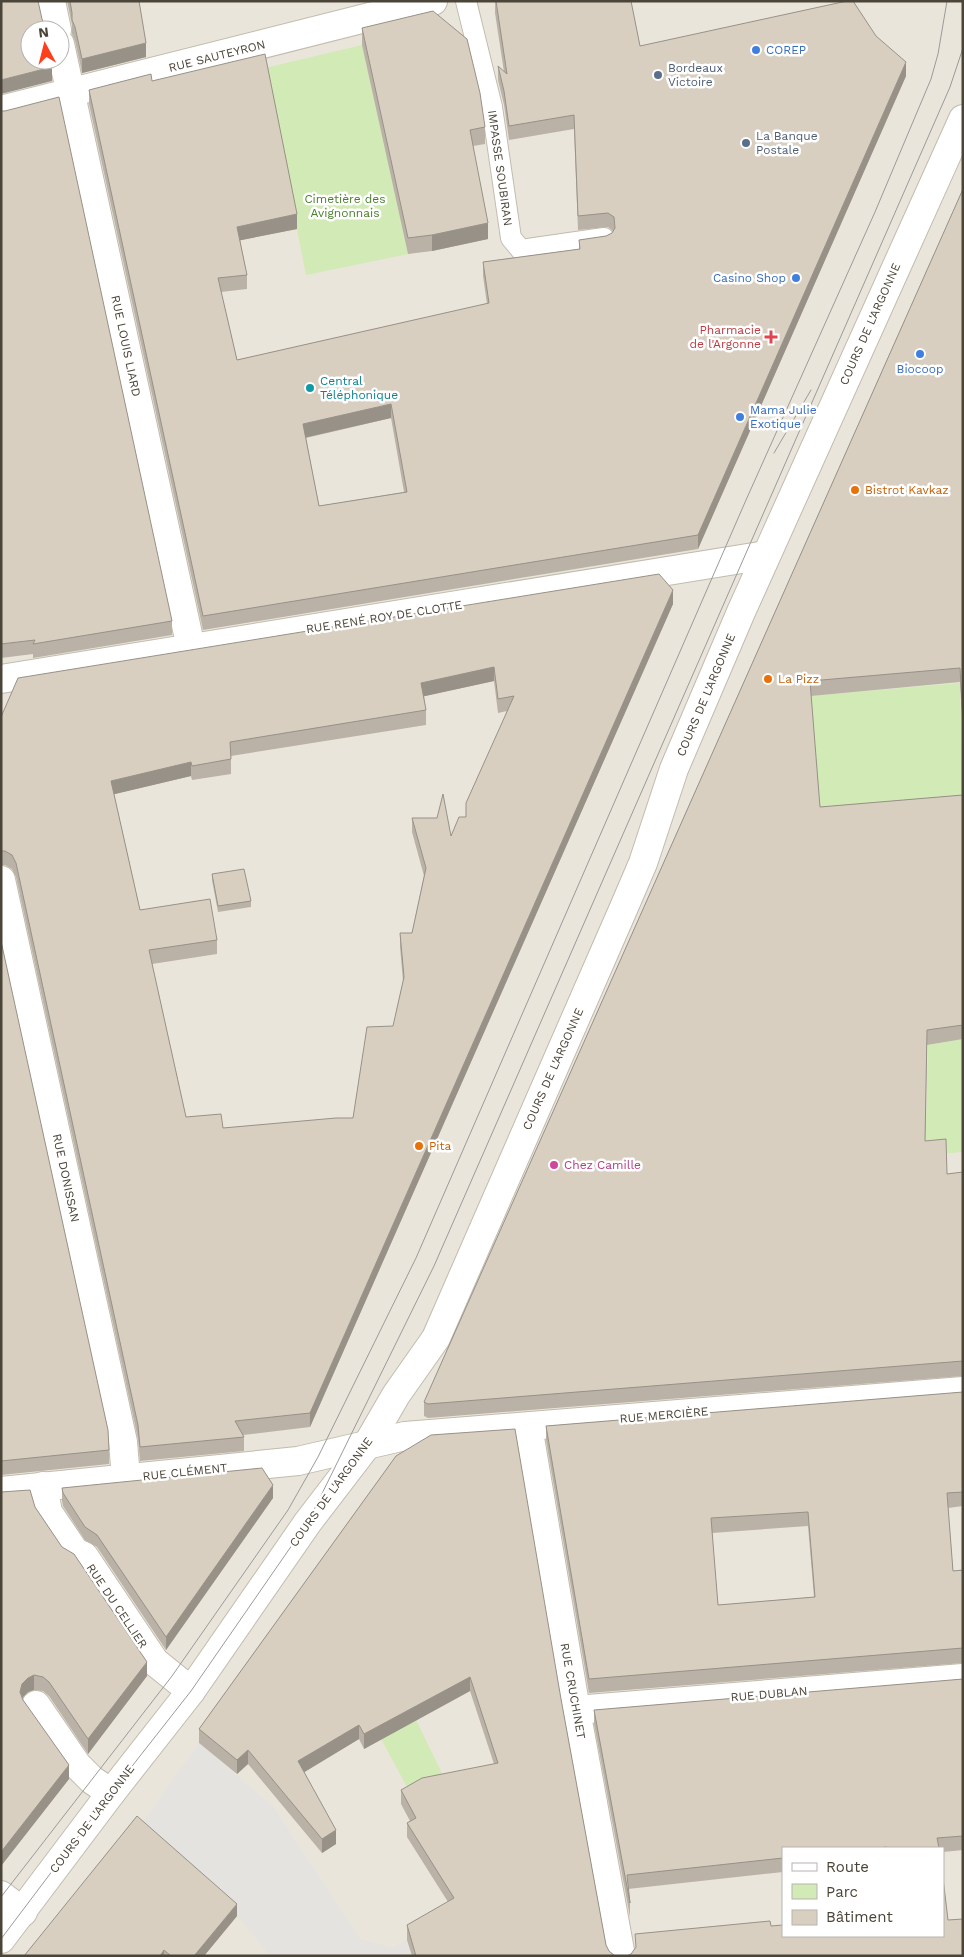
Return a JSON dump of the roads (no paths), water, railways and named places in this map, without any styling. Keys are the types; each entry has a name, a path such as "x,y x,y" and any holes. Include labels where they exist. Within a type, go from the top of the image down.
{"street":[{"path":"51,1 55,20"},
{"name":"RUE SAUTEYRON","path":"1,110 433,1"},
{"name":"RUE LOUIS LIARD","path":"65,70 191,648"},
{"name":"COURS DE L'ARGONNE","path":"1,1939 191,1690 308,1522 367,1445 396,1395 436,1338 626,905 643,864 674,769 766,555 963,119"},
{"name":"RUE RENÉ ROY DE CLOTTE","path":"1,679 766,555"},
{"name":"RUE DONISSAN","path":"1,880 123,1442 126,1478"},
{"name":"RUE MERCIÈRE","path":"367,1445 405,1436 963,1391"},
{"name":"RUE CRUCHINET","path":"528,1426 576,1710 621,1956"},
{"name":"RUE CLÉMENT","path":"1,1491 298,1461 367,1445"},
{"name":"RUE DU CELLIER","path":"43,1486 48,1512 75,1552 84,1556 155,1662 191,1690"},
{"name":"RUE DUBLAN","path":"576,1710 963,1678"},
{"path":"36,1706 76,1765 92,1780 111,1793"},
{"path":"1,1895 23,1912"}],"lane":[{"name":"IMPASSE SOUBIRAN","path":"466,1 492,107 510,238 521,250 604,238"}],"tram line":[{"path":"1,1897 172,1676 288,1510 318,1457 416,1258 746,500 875,212 931,79 938,54 947,1"},
{"path":"1,1939 191,1691 308,1522 434,1266 950,87 963,48"},
{"path":"774,453 811,390"}],"place":[{"name":"COREP","path":"756,50"},
{"name":"Bordeaux Victoire","path":"658,75"},
{"name":"La Banque Postale","path":"746,143"},
{"name":"Casino Shop","path":"796,278"},
{"name":"Pharmacie de l'Argonne","path":"771,337"},
{"name":"Biocoop","path":"920,354"},
{"name":"Central Téléphonique","path":"310,388"},
{"name":"Mama Julie Exotique","path":"740,417"},
{"name":"Bistrot Kavkaz","path":"855,490"},
{"name":"La Pizz","path":"768,679"},
{"name":"Pita","path":"419,1146"},
{"name":"Chez Camille","path":"554,1165"}],"park label":[{"name":"Cimetière des Avignonnais","path":"345,206"}]}
